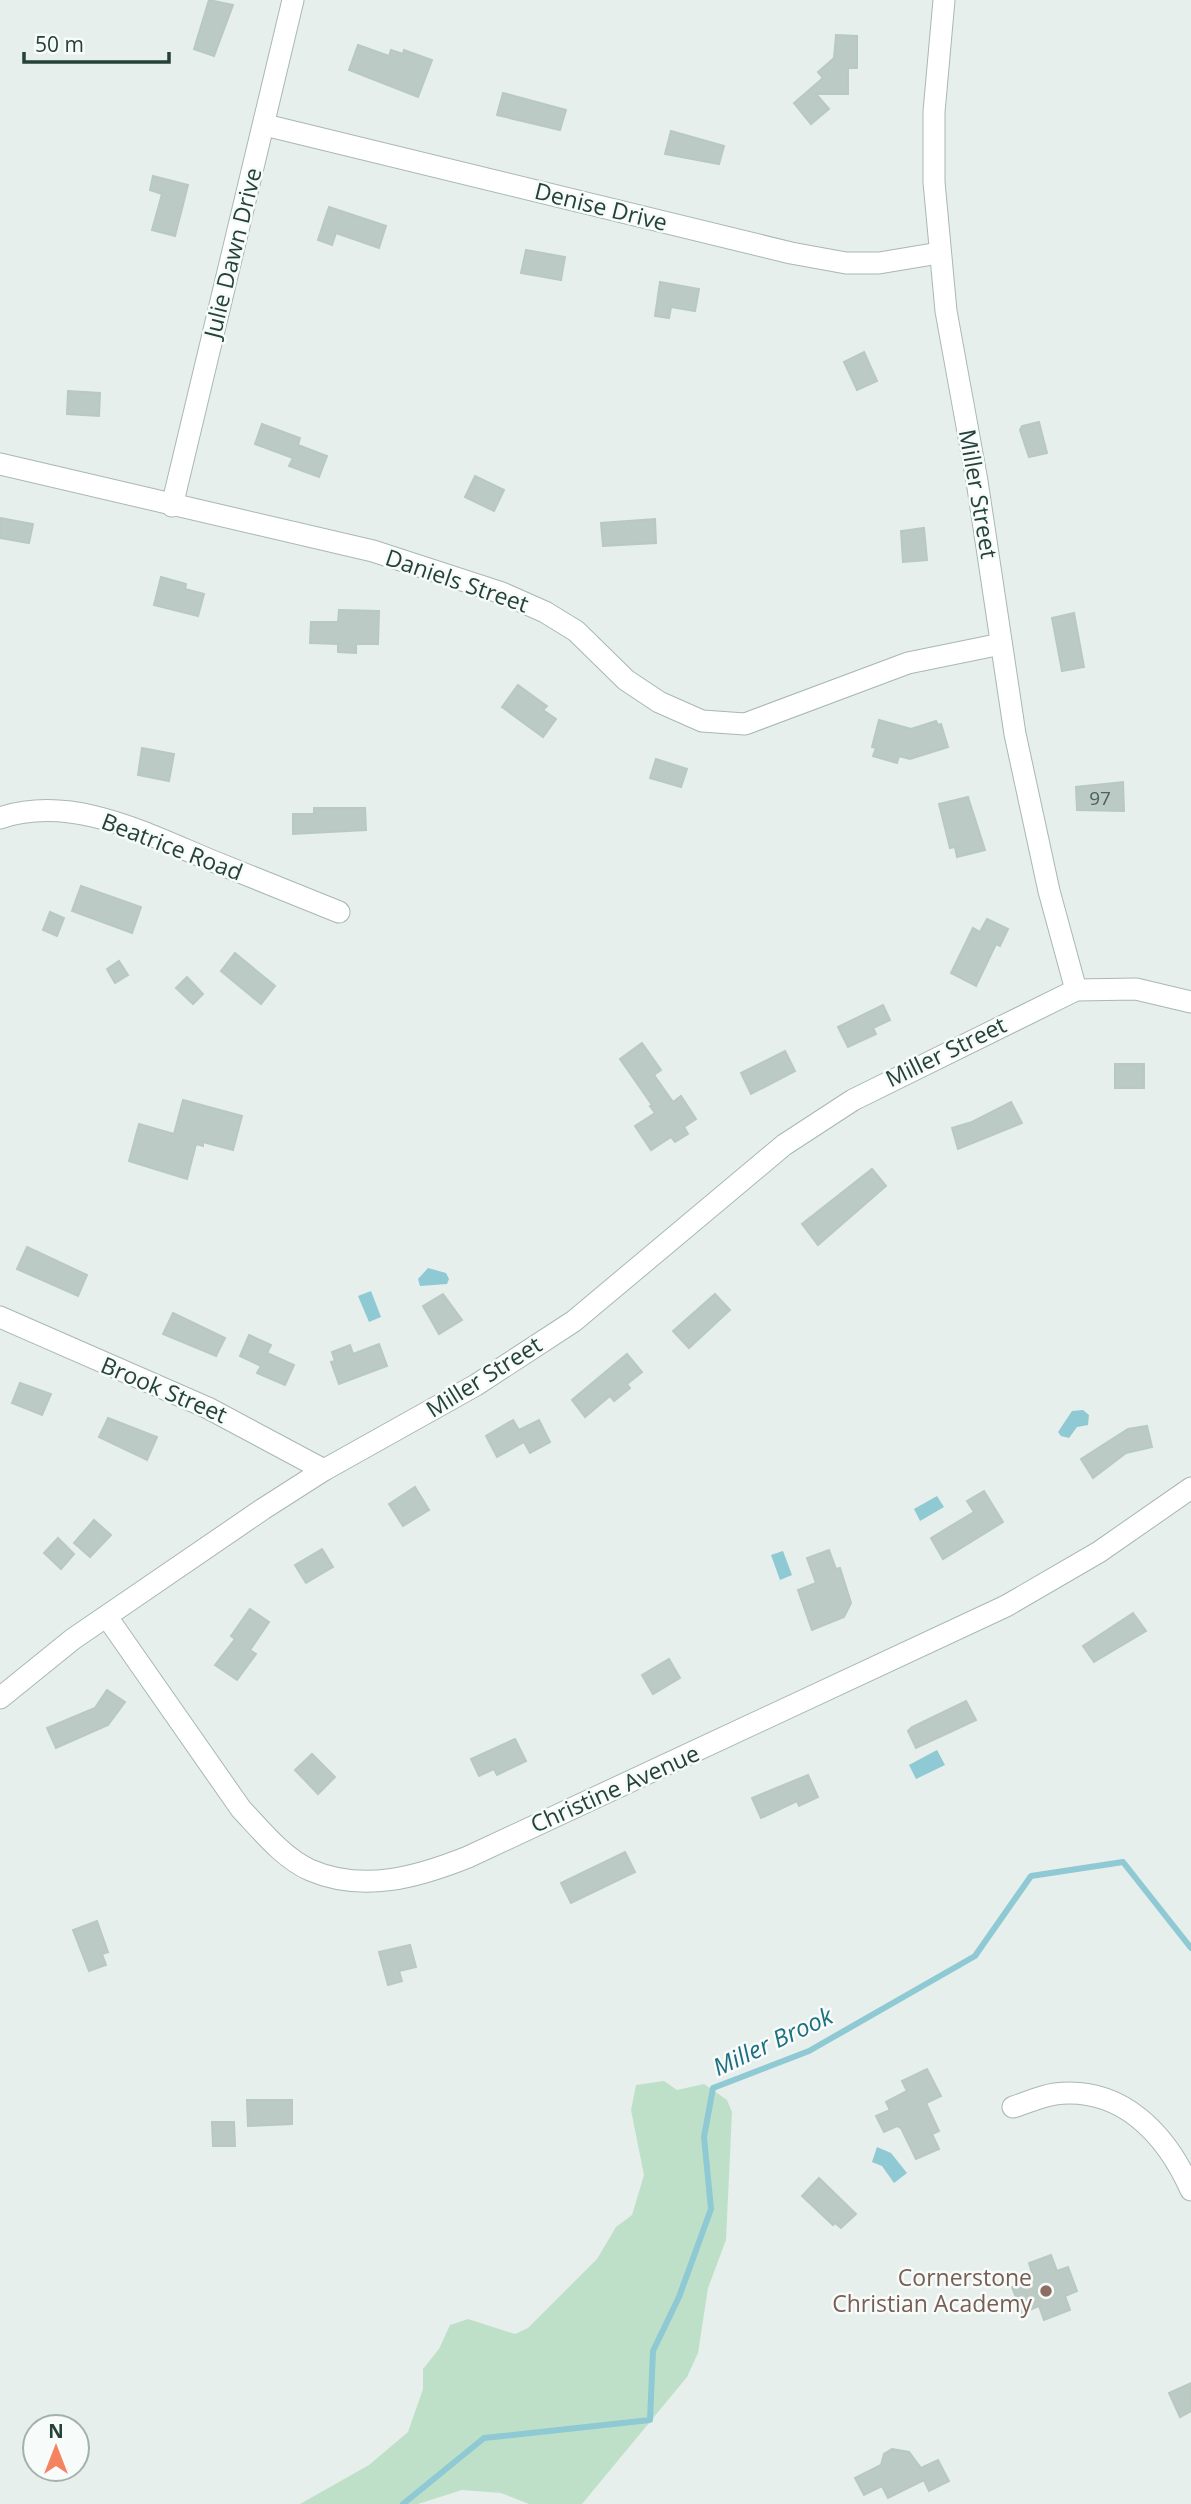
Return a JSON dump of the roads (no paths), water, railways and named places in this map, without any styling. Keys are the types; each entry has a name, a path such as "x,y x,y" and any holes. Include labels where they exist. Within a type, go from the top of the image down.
{"street":[{"name":"Julie Dawn Drive","path":"172,506 293,0"},
{"name":"Miller Street","path":"0,1698 73,1639 324,1470 475,1385 574,1321 754,1169 817,1122 887,1081 1076,990 1034,830 1001,644 939,253 934,112 944,0"},
{"name":"Denise Drive","path":"265,125 791,253 846,262 879,262 939,253"},
{"name":"Daniels Street","path":"0,464 373,551 502,593 545,612 576,631 626,680 659,702 683,715 722,724 745,724 908,663 1001,644"},
{"name":"Beatrice Road","path":"0,818 33,811 56,811 116,822 339,912"},
{"path":"1076,990 1136,989 1191,1002"},
{"name":"Brook Street","path":"0,1317 208,1408 324,1470"},
{"name":"Christine Avenue","path":"107,1617 242,1808 265,1834 308,1870 373,1882 421,1876 468,1857 1006,1606 1099,1552 1191,1488"},
{"path":"1013,2107 1054,2094 1113,2100 1137,2113 1158,2136 1191,2190"}],"water":[{"path":"428,1268 446,1273 449,1279 447,1284 420,1286 418,1279"},
{"path":"371,1291 381,1317 369,1322 358,1296"},
{"path":"1083,1410 1089,1415 1088,1425 1077,1427 1069,1438 1061,1436 1058,1432 1072,1411"},
{"path":"937,1496 944,1507 920,1521 914,1509"},
{"path":"783,1551 792,1575 780,1580 771,1555"},
{"path":"937,1750 945,1765 916,1779 909,1765"},
{"path":"877,2147 891,2153 907,2173 894,2183 882,2166 872,2162"}],"waterway":[{"name":"Miller Brook","path":"403,2504 484,2438 650,2420 653,2351 679,2297 711,2209 704,2137 713,2088 809,2051 975,1956 1031,1876 1123,1862 1191,1948"}],"place":[{"name":"Cornerstone Christian Academy","path":"1046,2291"}]}
